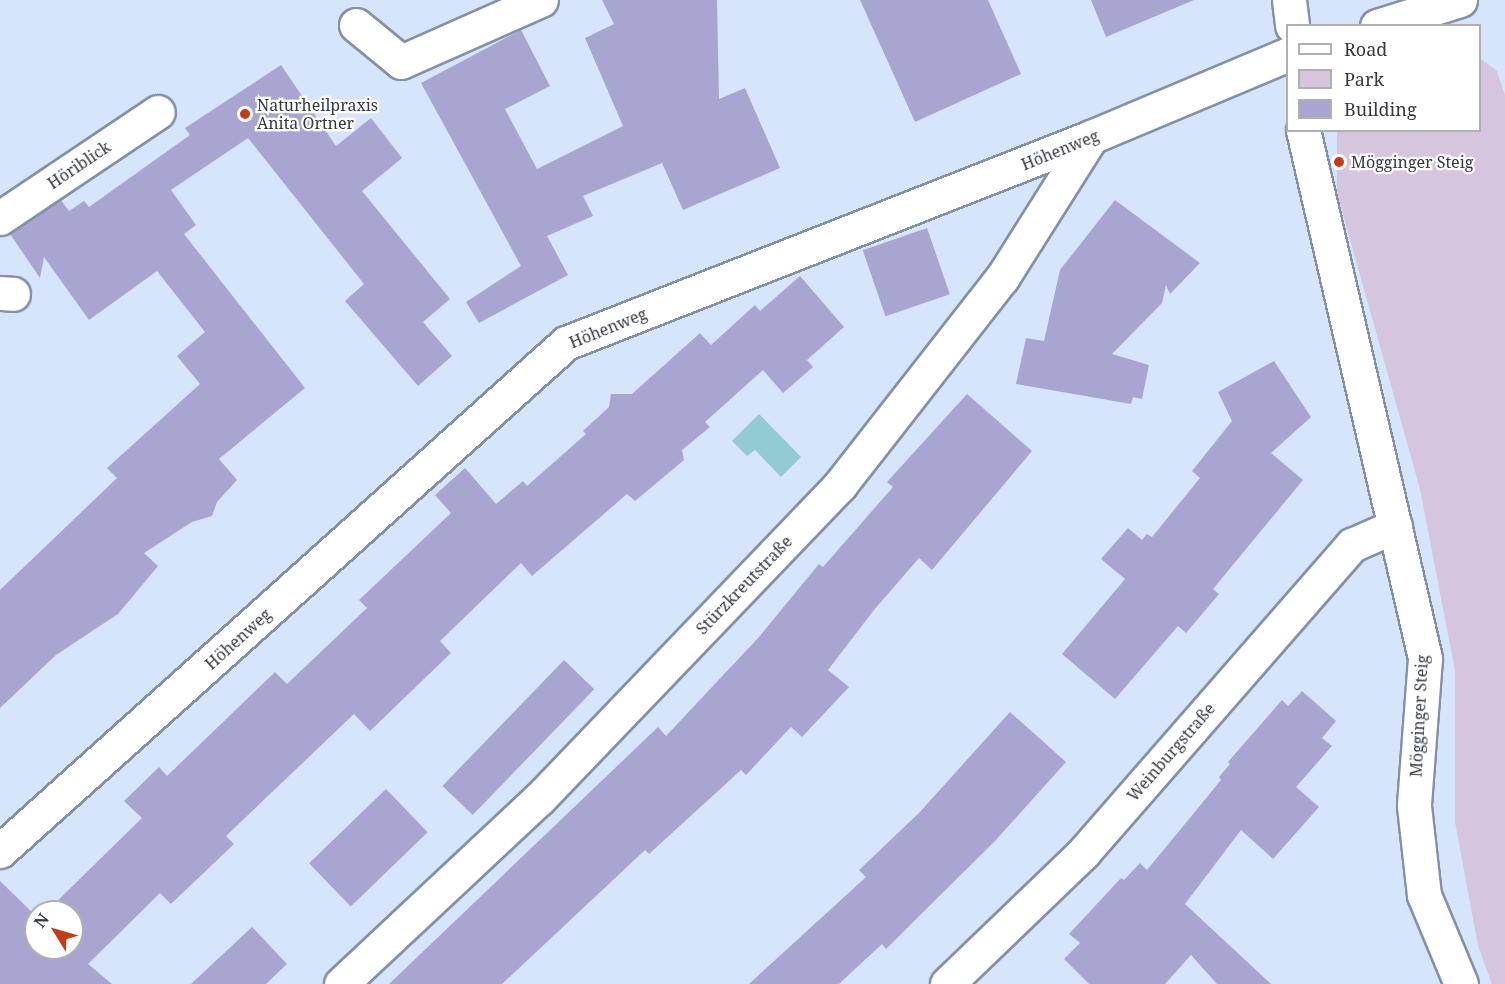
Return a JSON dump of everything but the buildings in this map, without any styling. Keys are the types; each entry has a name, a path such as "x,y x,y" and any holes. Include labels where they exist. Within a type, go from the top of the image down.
{"street":[{"path":"356,25 401,62 541,0"},
{"path":"1289,0 1292,24"},
{"path":"1383,24 1460,0"},
{"name":"Höhenweg","path":"0,851 566,343 1091,137 1286,54"},
{"name":"Höriblick","path":"0,218 158,112"},
{"name":"Mögginger Steig","path":"1303,132 1425,658 1414,806 1424,895 1461,984"},
{"name":"Stürzkreutstraße","path":"341,984 539,799 840,485 1002,278 1091,137"},
{"name":"Weinburgstraße","path":"947,984 1084,852 1352,545 1395,526"}],"green space":[{"path":"1481,59 1497,71 1505,95 1505,984 1492,984 1478,946 1455,822 1455,671 1420,489 1337,193 1337,132 1481,132"}],"shaded area":[{"path":"759,414 801,457 781,477 755,450 747,456 732,441"}],"place":[{"name":"Naturheilpraxis Anita Ortner","path":"245,114"},
{"name":"Mögginger Steig","path":"1339,162"}]}
